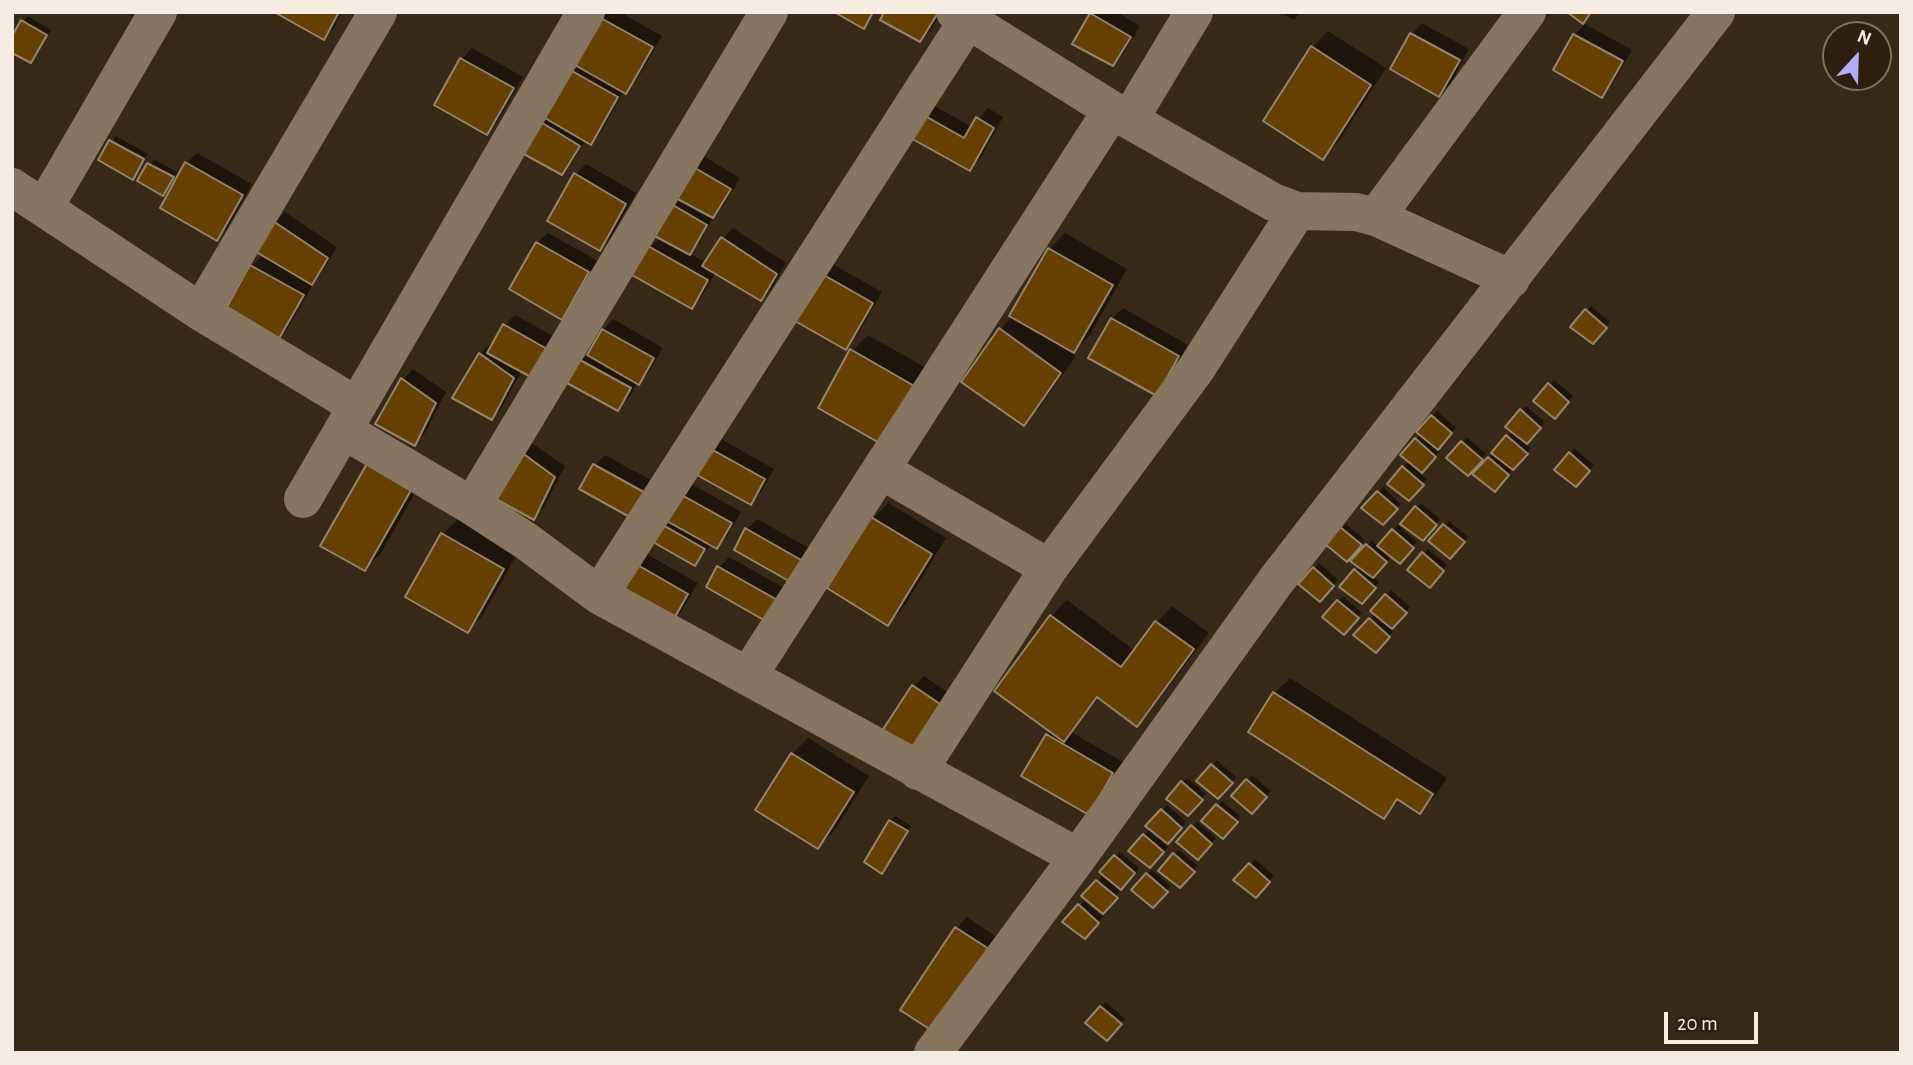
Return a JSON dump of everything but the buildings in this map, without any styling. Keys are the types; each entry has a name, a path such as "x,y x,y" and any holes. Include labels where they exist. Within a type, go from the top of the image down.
{"street":[{"path":"44,208 158,12"},
{"path":"201,312 378,12"},
{"path":"303,499 586,12"},
{"path":"472,506 769,12"},
{"path":"748,676 881,470 1121,115 1194,12"},
{"path":"1376,216 1527,12"},
{"path":"933,1053 1078,857 1275,582 1716,12"},
{"path":"599,595 961,16 1121,115 1273,202 1297,211 1356,212 1376,216 1511,279"},
{"path":"12,187 201,312 599,595 1078,857"},
{"path":"918,771 1049,568 1196,369 1297,211"},
{"path":"881,470 1049,568"}]}
